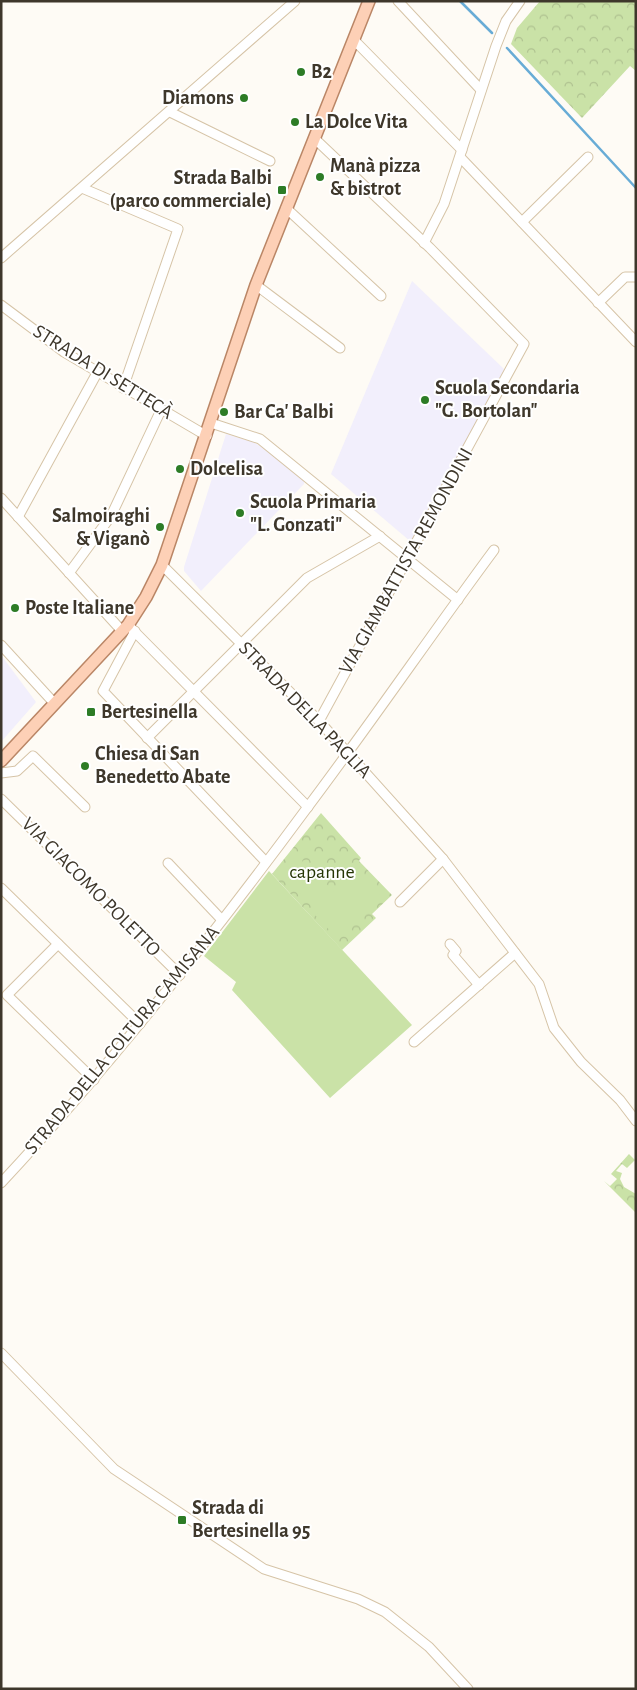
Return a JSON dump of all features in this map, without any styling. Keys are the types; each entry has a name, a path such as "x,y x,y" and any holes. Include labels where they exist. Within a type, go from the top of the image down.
{"main road":[{"path":"1,761 128,629 162,565 207,436 256,285 370,1"}],"street":[{"path":"1,258 295,1"},
{"path":"398,1 481,90"},
{"path":"424,243 444,204 481,90 506,21 520,1"},
{"path":"354,40 636,342"},
{"path":"170,112 270,161"},
{"name":"VIA GIAMBATTISTA REMONDINI","path":"314,138 424,243 524,344 319,721"},
{"path":"522,222 588,157"},
{"path":"82,188 178,230 123,388"},
{"path":"286,208 381,296"},
{"path":"598,302 625,277 636,277"},
{"path":"256,285 340,348"},
{"name":"STRADA DI SETTECÀ","path":"1,305 64,352 207,436"},
{"path":"18,517 98,373"},
{"path":"69,573 111,516 161,410"},
{"path":"211,423 260,439 458,600"},
{"path":"1,498 69,573 194,691 308,807"},
{"path":"147,738 307,578 380,536"},
{"name":"STRADA DELLA COLTURA CAMISANA","path":"1,1183 94,1080 180,975 308,807 494,550"},
{"name":"STRADA DELLA PAGLIA","path":"162,565 319,721 442,859 539,984 554,1028 581,1062 620,1100 636,1120"},
{"path":"128,629 103,692 266,862"},
{"path":"1,645 55,704"},
{"path":"1,773 17,771 33,756 85,806"},
{"name":"VIA GIACOMO POLETTO","path":"1,798 180,975"},
{"path":"400,902 442,859"},
{"name":"STRADA DELLA COLTURA CAMISANA","path":"168,863 222,920"},
{"path":"1,888 140,1024"},
{"path":"58,944 7,995 94,1080"},
{"path":"450,944 456,951 452,955 479,985"},
{"path":"414,1042 515,954"},
{"path":"1,1353 114,1469 264,1569 358,1599 385,1612 429,1647 468,1689"}],"shaded area":[{"name":"Scuola Secondaria \"G. Bortolan\"","path":"412,281 505,370 413,540 410,541 331,474"},
{"name":"Scuola Primaria \"L. Gonzati\"","path":"226,434 253,442 268,451 304,480 304,484 201,591 184,571 184,567"},
{"path":"1,655 36,702 1,742"}],"green space":[{"path":"540,1 636,1 636,71 630,66 582,118 511,44 517,28"},
{"name":"capanne","path":"321,813 361,858 359,861 392,895 372,914 376,918 342,950 272,874"},
{"path":"304,860 334,892 315,909 285,877"},
{"path":"269,871 412,1025 330,1098 232,990 236,982 204,956"},
{"path":"359,873 380,895 336,937 315,915"},
{"path":"629,1154 635,1160 627,1168 622,1164 616,1171 622,1173 620,1179 624,1187 636,1194 636,1213 604,1181 610,1186 617,1179 611,1174"}],"waterway":[{"path":"460,1 492,33"},
{"path":"507,48 636,188"}],"place":[{"name":"B2","path":"301,72"},
{"name":"Diamons","path":"244,98"},
{"name":"La Dolce Vita","path":"295,122"},
{"name":"Manà pizza & bistrot","path":"320,177"},
{"name":"Strada Balbi (parco commerciale)","path":"282,190"},
{"name":"Scuola Secondaria \"G. Bortolan\"","path":"425,400"},
{"name":"Bar Ca' Balbi","path":"224,412"},
{"name":"Dolcelisa","path":"180,469"},
{"name":"Scuola Primaria \"L. Gonzati\"","path":"240,513"},
{"name":"Salmoiraghi & Viganò","path":"160,527"},
{"name":"Poste Italiane","path":"15,608"},
{"name":"Bertesinella","path":"91,712"},
{"name":"Chiesa di San Benedetto Abate","path":"85,766"},
{"name":"Strada di Bertesinella 95","path":"182,1520"}]}
